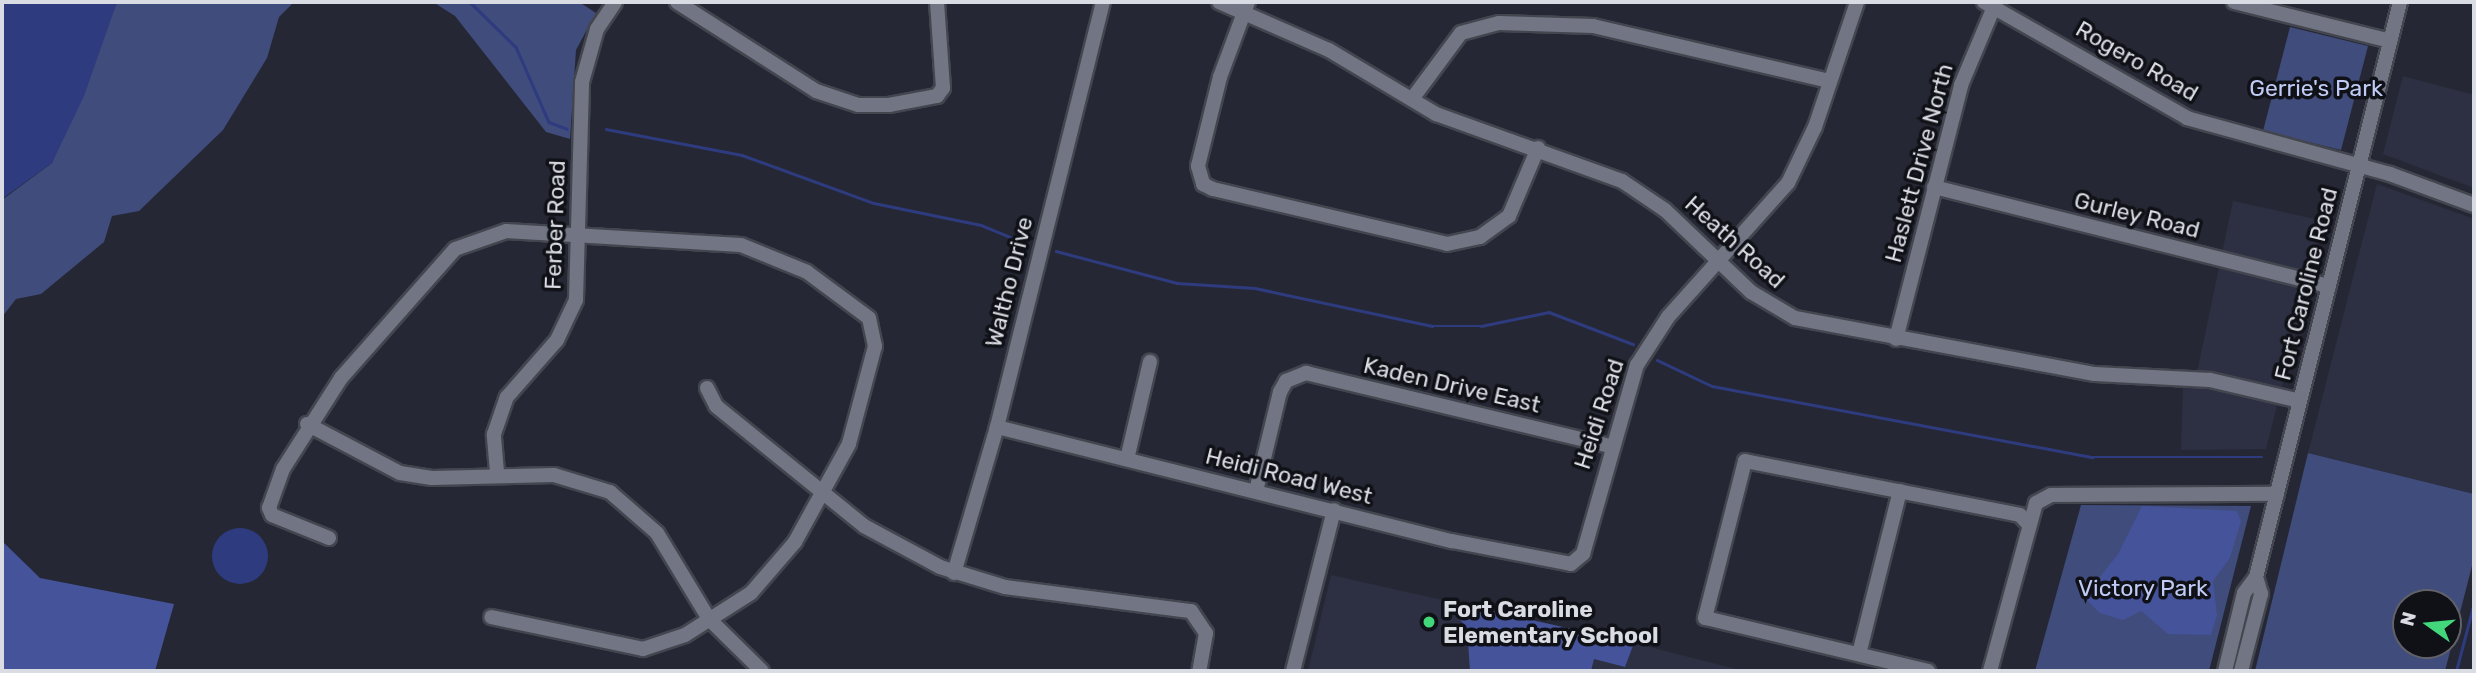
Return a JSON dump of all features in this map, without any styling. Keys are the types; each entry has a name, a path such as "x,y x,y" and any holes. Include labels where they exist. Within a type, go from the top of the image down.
{"street":[{"name":"Ferber Road","path":"497,472 494,434 507,397 557,340 576,300 582,82 597,29 615,2"},
{"path":"677,2 837,100 889,105 937,96 946,74 937,2"},
{"name":"Waltho Drive","path":"954,573 998,427 1103,2"},
{"name":"Heath Road","path":"1219,2 1246,7 1329,50 1412,99 1632,187 1768,304 1795,318 1896,339 2095,374 2210,380 2300,401"},
{"name":"Heidi Road","path":"1571,564 1583,554 1609,446 1648,345 1722,263 1788,183 1857,2"},
{"path":"2234,2 2390,41"},
{"name":"Fort Caroline Road","path":"2225,671 2244,593 2256,577 2400,2"},
{"name":"Rogero Road","path":"1991,4 2187,118 2360,165 2474,205"},
{"name":"Haslett Drive North","path":"1896,339 1961,85 1991,4"},
{"path":"1246,7 1209,118 1198,166 1203,184 1447,244 1479,237 1509,216 1538,148"},
{"path":"1412,99 1461,33 1473,25 1499,23 1604,28 1829,81"},
{"name":"Gurley Road","path":"1934,187 2329,286"},
{"path":"329,538 269,508 307,424 455,249 506,231 714,240 758,249 807,272 872,322 875,345 854,433 822,493 775,570 709,619 664,644 624,649 491,617"},
{"path":"1127,459 1150,362"},
{"name":"Kaden Drive East","path":"1256,491 1286,381 1306,373 1609,446"},
{"path":"708,388 716,406 864,526 954,573 1042,594 1185,608 1199,620 1206,643 1199,671"},
{"path":"307,424 400,473 432,478 497,472 574,480 629,505 657,533 709,619 762,671"},
{"name":"Heidi Road West","path":"998,427 1334,510 1571,564"},
{"path":"1928,671 1705,618 1745,461 2020,515 2028,524"},
{"path":"1859,654 1900,491"},
{"path":"1990,671 2032,508 2051,495 2277,494"},
{"path":"1293,671 1334,510"},
{"name":"Fort Caroline Road","path":"2241,671 2260,594 2256,577"}],"shaded area":[{"path":"2,2 117,2 84,96 52,163 2,199"},
{"path":"2403,76 2474,95 2474,188 2383,154"},
{"path":"2377,184 2474,219 2474,494 2308,453"},
{"path":"2233,201 2324,221 2266,449 2181,450 2183,387 2198,368"},
{"path":"234,528 246,528 260,536 268,550 266,567 260,576 246,584 234,584 217,572 212,562 212,550 224,533"},
{"name":"Fort Caroline Elementary School","path":"1331,575 1634,643 1744,671 1308,671"}],"green space":[{"path":"117,2 294,2 279,17 267,58 223,130 139,211 112,216 104,242 41,294 16,299 2,317 2,200 52,163"},
{"path":"433,2 579,2 596,13 576,50 570,139 546,132 455,16"},
{"name":"Gerrie's Park","path":"2290,27 2368,46 2341,150 2263,131"},
{"path":"2308,453 2474,494 2474,558 2462,605 2462,589 2392,589 2392,659 2448,659 2445,671 2255,671"},
{"name":"Victory Park","path":"2081,505 2251,506 2209,671 2035,671"},
{"path":"2142,506 2237,511 2241,521 2230,558 2213,581 2217,615 2211,635 2168,634 2141,611 2123,620 2100,613 2084,597 2118,554"},
{"path":"2,541 40,578 174,604 155,671 2,671"},
{"path":"1443,600 1634,643 1625,667 1594,659 1591,671 1470,671 1467,628"}],"waterway":[{"path":"470,2 516,47 549,122 567,129"},
{"path":"606,129 742,155 874,203 981,225 1027,244"},
{"path":"1056,251 1177,283 1255,288 1432,326 1481,326 1549,312 1633,344"},
{"path":"1657,360 1712,386 2092,457 2262,457"},
{"path":"2456,671 2474,603"}],"place":[{"name":"Fort Caroline Elementary School","path":"1429,622"}]}
